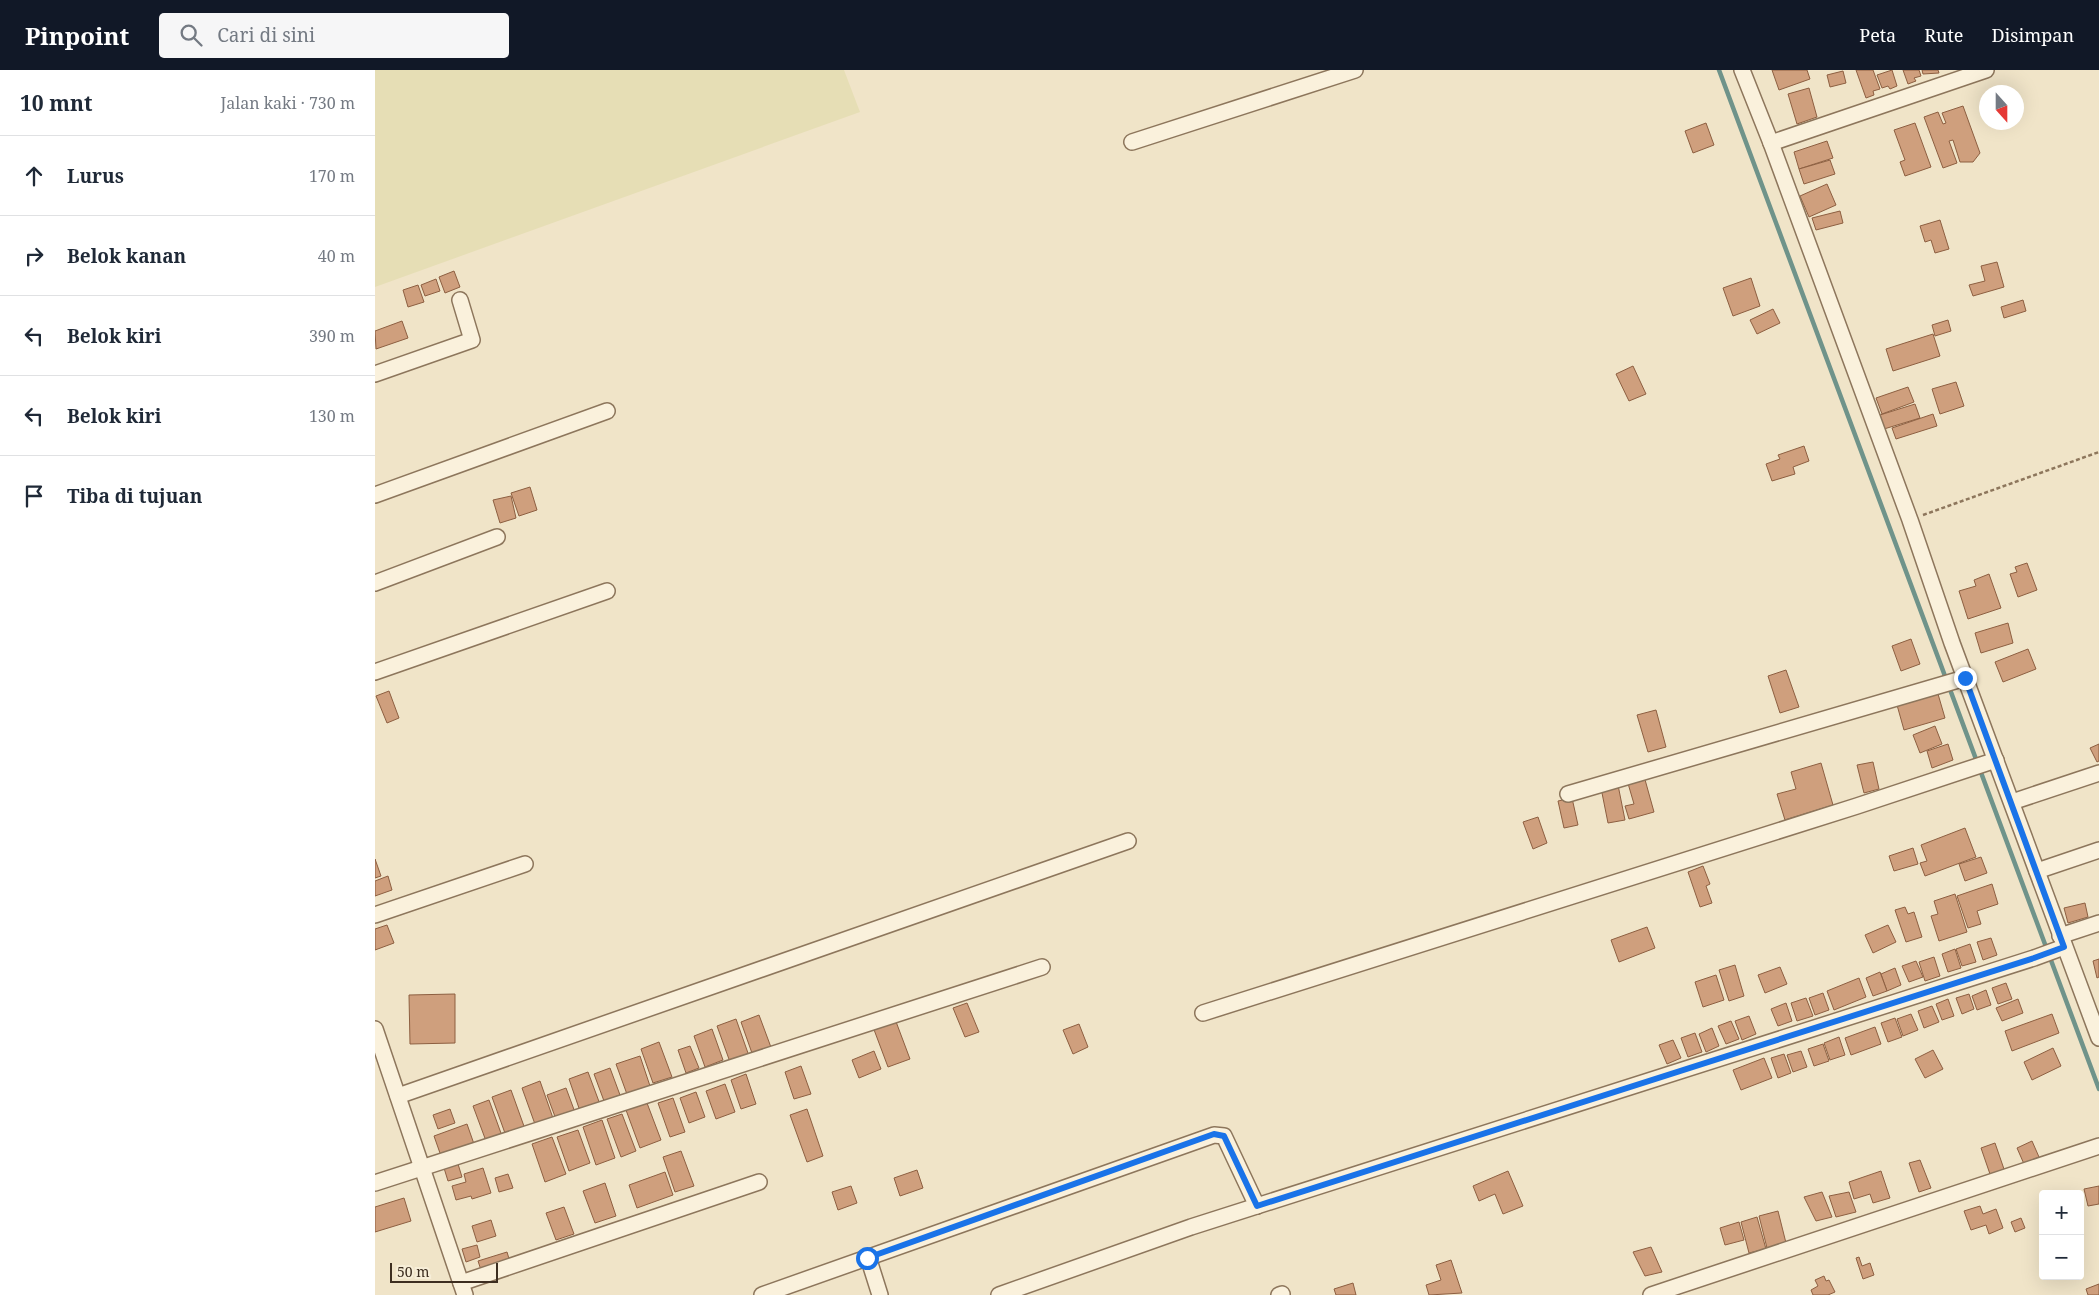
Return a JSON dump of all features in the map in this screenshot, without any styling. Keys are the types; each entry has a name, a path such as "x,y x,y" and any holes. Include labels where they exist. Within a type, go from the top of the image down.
{"street":[{"path":"1132,142 1355,70"},
{"path":"1742,70 1771,143 1910,520 1961,679 1991,761 2012,802 2037,871 2060,944 2099,1038"},
{"path":"1771,143 1986,70"},
{"path":"375,374 472,340 460,300"},
{"path":"375,495 607,411"},
{"path":"375,583 497,537"},
{"path":"375,672 607,591"},
{"path":"1568,794 1961,679"},
{"path":"1203,1013 1991,761"},
{"path":"2012,802 2099,773"},
{"path":"398,1096 1128,841"},
{"path":"2037,871 2099,850"},
{"path":"375,916 525,864"},
{"path":"999,1295 1257,1206 2034,958 2099,923"},
{"path":"375,1183 1042,967"},
{"path":"375,1029 463,1289 759,1182"},
{"path":"762,1295 1214,1134 1224,1136 1257,1206"},
{"path":"1651,1295 2099,1146"},
{"path":"867,1258 880,1295"}],"path":[{"path":"1910,520 2099,452"}],"shaded area":[{"path":"375,70 844,70 860,112 375,287"}],"building":[{"path":"1772,70 1807,70 1810,79 1779,90"},
{"path":"1856,70 1873,70 1880,89 1873,91 1874,95 1866,98"},
{"path":"1892,70 1897,86 1890,89 1888,86 1882,88 1877,75"},
{"path":"1903,70 1919,70 1921,76 1914,78 1916,81 1908,84"},
{"path":"1922,70 1938,70 1939,73 1923,74"},
{"path":"1843,71 1846,83 1830,87 1827,75"},
{"path":"1809,88 1817,117 1797,124 1788,94"},
{"path":"1963,106 1980,153 1973,162 1960,162 1953,140 1949,141 1957,163 1943,168 1924,117 1938,112 1943,124 1946,123 1942,113"},
{"path":"1706,123 1714,145 1693,153 1685,131"},
{"path":"1915,123 1931,167 1905,176 1900,162 1905,160 1894,130"},
{"path":"1827,141 1833,158 1799,169 1794,152"},
{"path":"1830,160 1835,174 1804,184 1799,169"},
{"path":"1827,184 1836,205 1809,217 1800,196"},
{"path":"1840,211 1843,223 1816,230 1812,218"},
{"path":"1940,220 1949,249 1935,253 1931,240 1925,242 1920,226"},
{"path":"1997,262 2004,287 1973,296 1969,285 1985,281 1981,266"},
{"path":"454,271 460,287 445,293 439,277"},
{"path":"1751,278 1760,306 1733,316 1723,288"},
{"path":"436,279 440,291 425,296 421,285"},
{"path":"418,285 424,302 408,307 403,290"},
{"path":"2023,300 2026,311 2004,318 2001,307"},
{"path":"1773,309 1780,323 1757,334 1750,320"},
{"path":"1948,320 1951,331 1935,336 1932,325"},
{"path":"402,321 408,338 376,349 375,331"},
{"path":"1933,334 1940,356 1893,371 1886,349"},
{"path":"1633,366 1646,394 1629,401 1616,374"},
{"path":"1956,382 1964,406 1940,414 1932,389"},
{"path":"1908,387 1914,402 1882,414 1876,398"},
{"path":"1915,404 1920,418 1884,429 1880,415"},
{"path":"1933,414 1937,426 1896,439 1892,428"},
{"path":"1804,446 1809,461 1793,467 1795,474 1772,481 1766,464 1780,459 1778,455"},
{"path":"530,487 537,510 519,516 511,493"},
{"path":"511,496 516,518 500,523 493,500"},
{"path":"2027,563 2037,590 2018,597 2010,574 2017,572 2015,567"},
{"path":"1989,574 2001,608 1968,619 1959,591 1976,586 1974,580"},
{"path":"2008,623 2013,643 1981,653 1975,633"},
{"path":"1911,639 1920,664 1901,671 1892,646"},
{"path":"2028,649 2036,669 2003,682 1995,662"},
{"path":"1786,670 1799,707 1780,713 1768,676"},
{"path":"389,691 399,718 387,723 376,696"},
{"path":"1938,694 1945,718 1904,730 1897,705"},
{"path":"1656,710 1666,747 1648,752 1637,715"},
{"path":"1935,726 1942,744 1920,753 1913,735"},
{"path":"1948,744 1953,760 1932,768 1927,751"},
{"path":"2099,744 2099,761 2097,762 2090,748"},
{"path":"1873,762 1879,789 1864,793 1857,765"},
{"path":"1821,763 1833,805 1785,820 1777,794 1796,789 1791,772"},
{"path":"1644,776 1654,812 1629,819 1625,806 1634,804 1627,780"},
{"path":"1618,785 1625,820 1608,823 1601,788"},
{"path":"1572,798 1578,825 1564,828 1558,801"},
{"path":"1538,817 1547,843 1533,849 1523,822"},
{"path":"1965,828 1976,857 1925,876 1920,863 1927,861 1921,845"},
{"path":"1913,848 1918,864 1894,871 1889,856"},
{"path":"1981,857 1987,873 1965,881 1959,864"},
{"path":"375,859 381,876 375,878"},
{"path":"1703,866 1710,884 1706,886 1712,903 1700,907 1688,872"},
{"path":"388,876 392,890 375,896 375,881"},
{"path":"1992,884 1998,904 1977,911 1981,924 1968,928 1957,896"},
{"path":"1955,894 1967,932 1939,941 1931,916 1938,914 1934,901"},
{"path":"2085,903 2088,917 2068,923 2064,908"},
{"path":"1905,907 1908,914 1914,912 1922,937 1906,942 1895,910"},
{"path":"387,925 394,943 375,950 375,929"},
{"path":"1888,925 1896,942 1873,953 1865,935"},
{"path":"1647,927 1655,948 1619,962 1611,940"},
{"path":"1991,938 1997,955 1983,960 1977,942"},
{"path":"1970,944 1976,962 1962,966 1956,949"},
{"path":"1955,949 1961,968 1948,972 1942,954"},
{"path":"1934,957 1940,976 1925,981 1919,962"},
{"path":"2099,959 2099,977 2097,978 2093,961"},
{"path":"1916,961 1923,977 1909,982 1902,966"},
{"path":"1735,965 1744,996 1729,1001 1719,970"},
{"path":"1780,967 1787,984 1765,993 1758,975"},
{"path":"1895,968 1901,985 1887,991 1881,974"},
{"path":"1880,972 1887,991 1873,996 1866,978"},
{"path":"1716,975 1724,1000 1703,1007 1695,982"},
{"path":"1859,978 1866,997 1834,1010 1827,991"},
{"path":"2006,983 2012,999 1998,1004 1992,988"},
{"path":"1986,990 1991,1005 1977,1010 1972,996"},
{"path":"1823,993 1829,1010 1815,1015 1809,998"},
{"path":"455,994 455,1043 410,1044 409,995"},
{"path":"1969,994 1974,1009 1962,1014 1956,998"},
{"path":"1806,998 1813,1016 1797,1021 1791,1003"},
{"path":"1948,999 1954,1016 1942,1020 1936,1004"},
{"path":"2018,999 2023,1013 2002,1021 1996,1008"},
{"path":"967,1003 979,1032 965,1037 953,1008"},
{"path":"1786,1003 1792,1021 1778,1026 1771,1009"},
{"path":"1932,1006 1939,1022 1924,1028 1918,1011"},
{"path":"1911,1014 1918,1030 1903,1036 1897,1019"},
{"path":"2052,1014 2059,1033 2012,1051 2005,1031"},
{"path":"759,1015 772,1050 753,1056 741,1022"},
{"path":"1749,1016 1756,1034 1742,1040 1735,1021"},
{"path":"1895,1018 1902,1037 1888,1042 1881,1023"},
{"path":"736,1019 749,1056 730,1062 717,1026"},
{"path":"895,1019 910,1059 888,1067 873,1027"},
{"path":"1731,1021 1739,1039 1726,1044 1718,1026"},
{"path":"1079,1024 1088,1047 1073,1054 1063,1030"},
{"path":"1875,1027 1881,1044 1851,1055 1845,1038"},
{"path":"1712,1028 1719,1046 1706,1052 1699,1034"},
{"path":"712,1029 723,1060 705,1067 694,1036"},
{"path":"1695,1033 1702,1052 1688,1057 1681,1038"},
{"path":"1839,1037 1845,1055 1830,1060 1824,1043"},
{"path":"1673,1040 1681,1058 1667,1064 1659,1045"},
{"path":"659,1042 672,1077 653,1083 641,1049"},
{"path":"1823,1044 1829,1061 1814,1066 1808,1049"},
{"path":"690,1046 699,1068 686,1073 678,1050"},
{"path":"2053,1048 2061,1066 2032,1080 2024,1062"},
{"path":"1933,1050 1943,1069 1925,1078 1915,1059"},
{"path":"874,1051 881,1069 859,1078 852,1060"},
{"path":"1801,1051 1807,1067 1793,1072 1787,1055"},
{"path":"1784,1054 1791,1073 1778,1078 1771,1058"},
{"path":"640,1056 651,1089 628,1097 616,1064"},
{"path":"1764,1058 1772,1078 1741,1090 1733,1070"},
{"path":"801,1066 811,1094 794,1099 785,1072"},
{"path":"610,1068 620,1095 604,1101 594,1074"},
{"path":"588,1072 601,1107 581,1114 569,1079"},
{"path":"746,1074 756,1104 741,1109 731,1080"},
{"path":"540,1081 554,1121 536,1127 522,1088"},
{"path":"725,1084 735,1112 716,1119 706,1091"},
{"path":"566,1088 576,1115 557,1122 547,1095"},
{"path":"511,1090 525,1129 506,1136 492,1097"},
{"path":"696,1092 705,1117 689,1123 680,1098"},
{"path":"673,1098 685,1132 670,1137 658,1103"},
{"path":"489,1100 502,1136 486,1141 473,1106"},
{"path":"647,1103 661,1140 640,1148 626,1110"},
{"path":"450,1109 455,1123 438,1129 433,1115"},
{"path":"807,1109 823,1156 807,1162 790,1115"},
{"path":"622,1114 636,1151 621,1157 607,1119"},
{"path":"602,1120 615,1158 596,1165 583,1127"},
{"path":"467,1124 474,1144 441,1156 434,1136"},
{"path":"578,1130 590,1163 569,1171 557,1137"},
{"path":"552,1137 566,1174 545,1182 532,1144"},
{"path":"2032,1141 2039,1157 2024,1164 2017,1148"},
{"path":"1995,1143 2005,1172 1991,1177 1981,1148"},
{"path":"681,1151 694,1186 675,1192 663,1157"},
{"path":"1920,1160 1931,1188 1919,1192 1909,1163"},
{"path":"458,1164 462,1177 448,1181 444,1168"},
{"path":"483,1168 491,1193 472,1199 471,1196 456,1200 452,1186 466,1182 464,1174"},
{"path":"917,1170 923,1188 900,1196 894,1178"},
{"path":"1508,1171 1523,1206 1503,1214 1495,1194 1479,1201 1473,1186"},
{"path":"1881,1171 1890,1198 1873,1203 1870,1194 1854,1199 1849,1182"},
{"path":"665,1172 673,1195 637,1208 629,1185"},
{"path":"508,1174 513,1188 499,1192 495,1178"},
{"path":"605,1183 616,1216 595,1223 583,1191"},
{"path":"851,1186 857,1203 838,1210 832,1192"},
{"path":"2099,1186 2099,1204 2088,1206 2084,1189"},
{"path":"1822,1192 1832,1217 1816,1221 1804,1197"},
{"path":"1849,1192 1856,1212 1836,1217 1829,1196"},
{"path":"404,1198 411,1221 375,1232 375,1207"},
{"path":"1980,1206 1983,1214 1996,1209 2003,1228 1989,1234 1986,1225 1971,1230 1964,1211"},
{"path":"564,1207 574,1234 556,1240 546,1213"},
{"path":"1778,1211 1786,1243 1767,1248 1759,1216"},
{"path":"1757,1217 1766,1249 1749,1253 1741,1222"},
{"path":"2021,1218 2025,1228 2015,1232 2011,1222"},
{"path":"491,1220 496,1236 477,1242 472,1226"},
{"path":"1739,1222 1744,1240 1725,1245 1720,1228"},
{"path":"477,1245 480,1257 466,1262 462,1249"},
{"path":"1651,1247 1662,1272 1645,1276 1633,1252"},
{"path":"507,1252 510,1262 481,1270 478,1261"},
{"path":"1859,1257 1862,1266 1870,1263 1874,1275 1863,1279 1856,1258"},
{"path":"1451,1260 1462,1293 1429,1295 1426,1285 1441,1280 1436,1265"},
{"path":"1824,1276 1826,1281 1829,1280 1835,1292 1828,1295 1813,1295 1811,1290 1818,1286 1815,1280"},
{"path":"1353,1283 1356,1295 1336,1295 1334,1289"},
{"path":"2099,1284 2099,1295 2088,1295 2086,1289"}],"waterway":[{"path":"1719,70 2099,1089"}],"route":[{"path":"867,1258 1214,1134 1224,1136 1257,1206 2064,947 1965,678"}]}
